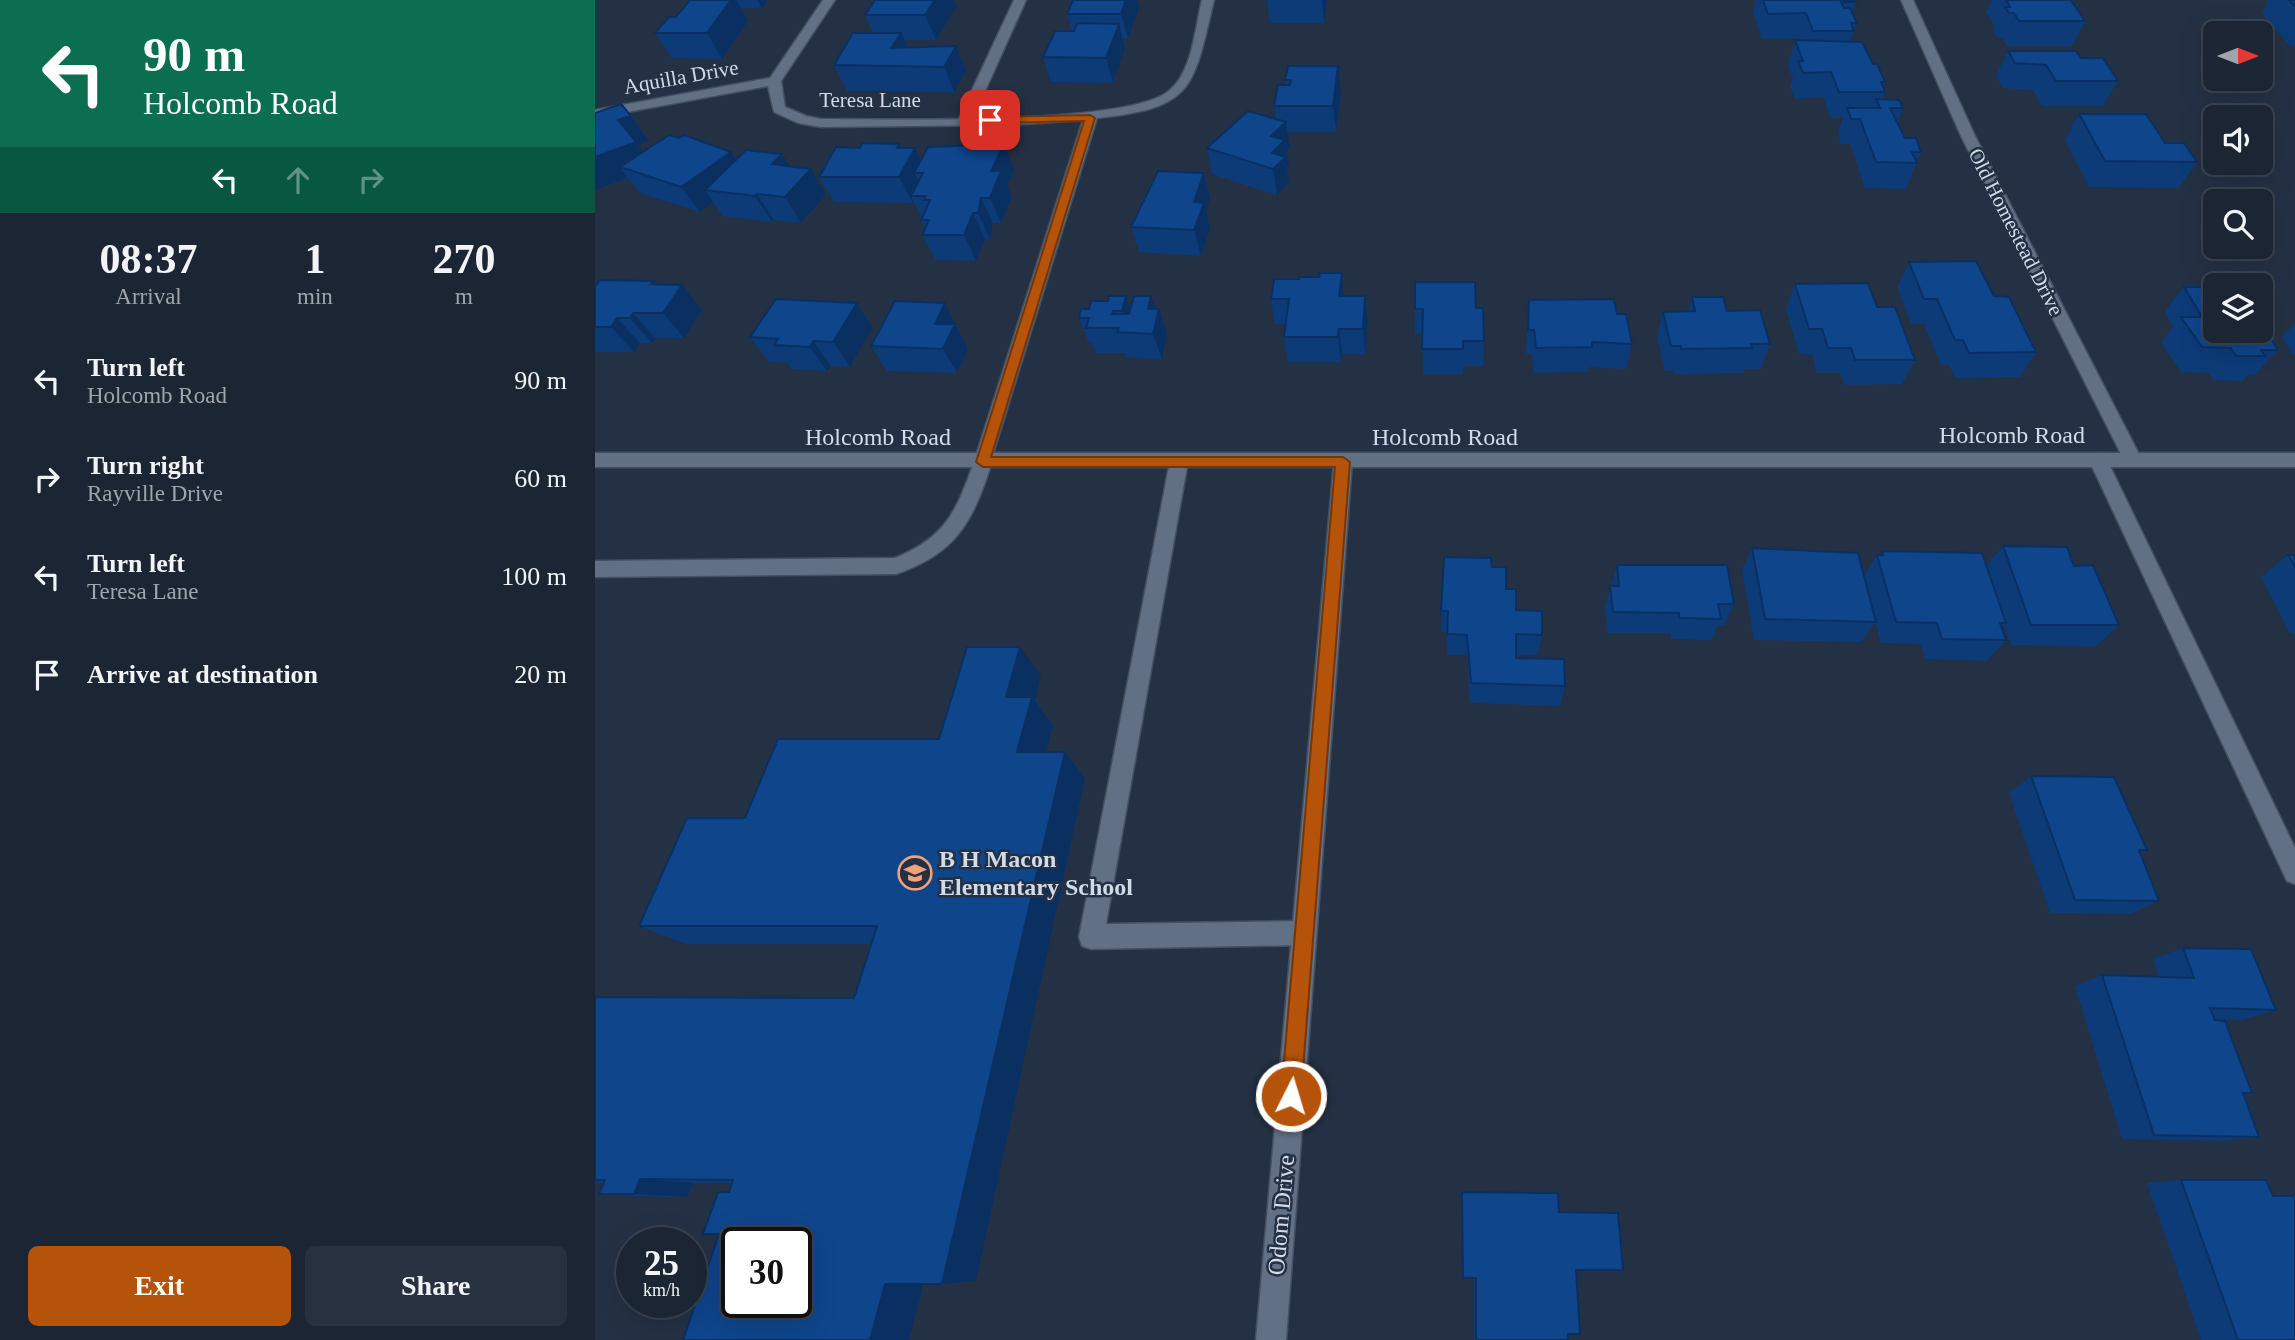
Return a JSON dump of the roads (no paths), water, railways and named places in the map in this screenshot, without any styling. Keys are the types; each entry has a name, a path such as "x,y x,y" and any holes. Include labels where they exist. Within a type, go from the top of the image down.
{"street":[{"path":"774,81 829,0"},
{"path":"965,120 1020,0"},
{"name":"Teresa Lane","path":"774,81 779,109 803,120 821,123 1090,118 1140,109 1162,102 1175,94 1193,62 1208,0"},
{"name":"Old Homestead Drive","path":"1907,0 1968,136 2133,460"},
{"name":"Aquilla Drive","path":"595,114 774,81"},
{"path":"595,569 896,566 919,557 940,544 956,528 966,512 1090,118"},
{"name":"Holcomb Road","path":"595,460 2295,460"},
{"path":"2098,460 2295,873"},
{"path":"1179,461 1091,937 1304,933"},
{"name":"Odom Drive","path":"1271,1340 1343,462"}],"place":[{"name":"B H Macon Elementary School","path":"915,873"}]}
